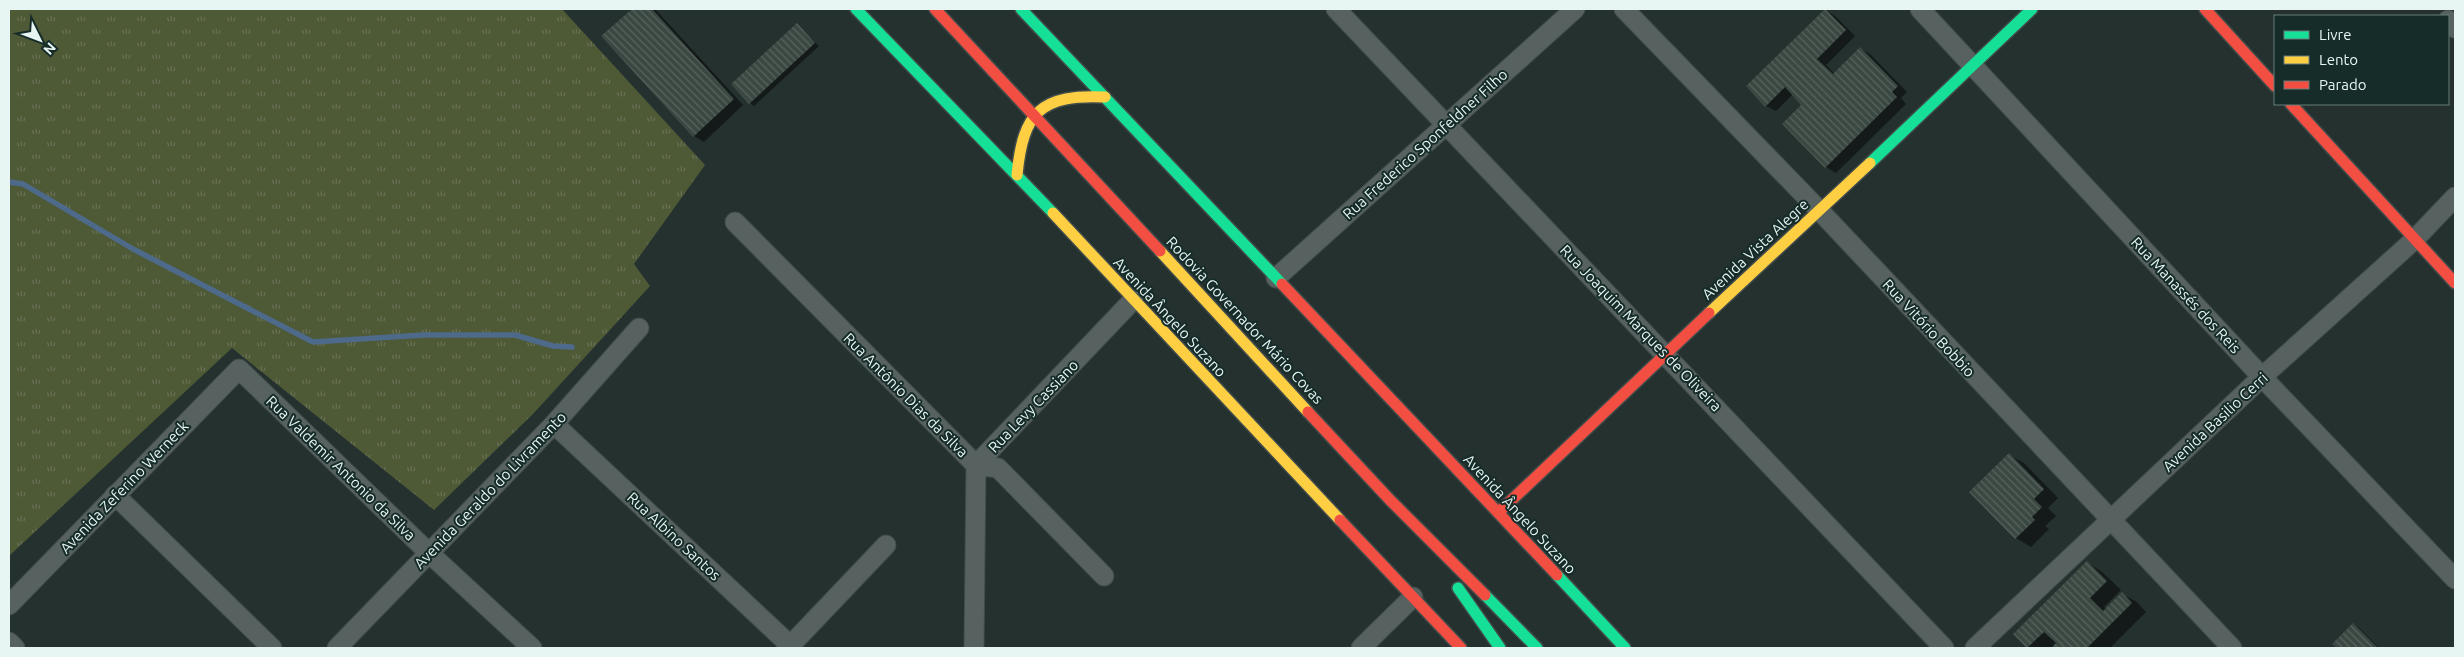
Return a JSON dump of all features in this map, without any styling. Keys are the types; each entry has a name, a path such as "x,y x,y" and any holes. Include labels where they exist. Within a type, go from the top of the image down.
{"main road":[{"name":"Avenida Ângelo Suzano","path":"856,9 1017,175 1461,648"},
{"name":"Rodovia Governador Mário Covas","path":"934,9 1034,114 1390,500 1537,648"},
{"name":"Avenida Ângelo Suzano","path":"1021,9 1499,512 1625,648"},
{"name":"Avenida Vista Alegre","path":"1499,512 2032,9"},
{"path":"2205,9 2274,85"},
{"path":"1017,175 1020,147 1024,133 1034,114 1055,101 1080,95 1106,97"},
{"path":"2292,105 2455,283"},
{"path":"1390,500 1451,578 1500,648"}],"street":[{"name":"Rua Joaquim Marques de Oliveira","path":"1336,9 1944,648"},
{"name":"Rua Frederico Sponfeldner Filho","path":"1276,278 1575,9"},
{"name":"Rua Vitório Bobbio","path":"1624,9 1819,210 2110,521 2232,648"},
{"name":"Rua Manassés dos Reis","path":"1920,9 2262,377 2455,579"},
{"name":"Avenida Basilio Cerri","path":"1975,648 2262,377 2414,240 2455,197"},
{"name":"Rua Antônio Dias da Silva","path":"735,222 976,466 998,468 1104,576"},
{"name":"Rua Levy Cassiano","path":"974,648 976,466 1133,300"},
{"name":"Avenida Geraldo do Livramento","path":"337,648 554,424 639,328"},
{"name":"Avenida Zeferino Werneck","path":"9,605 239,369"},
{"name":"Rua Valdemir Antonio da Silva","path":"239,369 429,553 532,648"},
{"name":"Rua Albino Santos","path":"554,424 790,647"},
{"path":"115,495 272,648"},
{"path":"790,647 886,545"},
{"path":"1360,648 1413,597"},
{"path":"9,642 15,648"}],"green space":[{"path":"9,9 562,9 705,165 634,264 650,286 533,414 434,510 232,348 9,556"}],"building":[{"path":"632,9 652,9 734,99 693,137 601,36"},
{"path":"1825,9 1846,30 1817,59 1833,74 1860,47 1898,86 1892,92 1897,97 1825,168 1782,124 1801,105 1785,87 1765,107 1746,86"},
{"path":"797,23 815,43 749,104 731,84"},
{"path":"2009,453 2044,489 2034,499 2042,507 2032,517 2035,520 2015,539 1969,492"},
{"path":"2087,561 2107,581 2090,598 2103,611 2122,592 2132,603 2087,648 2051,648 2056,643 2044,632 2027,648 2013,634"},
{"path":"2353,623 2378,648 2337,648 2332,644"}],"waterway":[{"path":"9,182 23,184 133,249 313,342 423,335 515,335 553,346 572,347"}],"traffic: fast":[{"path":"856,9 1053,213"},
{"path":"1021,9 1282,284"},
{"path":"1870,163 2032,9"},
{"path":"1557,575 1625,648"},
{"path":"1458,588 1500,648"},
{"path":"1485,595 1537,648"}],"traffic: slow":[{"path":"1017,175 1024,136 1039,111 1065,99 1105,97"},
{"path":"1709,313 1870,163"},
{"path":"1053,213 1340,520"},
{"path":"1160,251 1308,412"}],"traffic: jam":[{"path":"935,9 1160,251"},
{"path":"2205,9 2274,85"},
{"path":"2292,105 2455,283"},
{"path":"1282,284 1557,575"},
{"path":"1499,512 1709,313"},
{"path":"1308,412 1390,500 1485,595"},
{"path":"1340,520 1461,648"}]}
